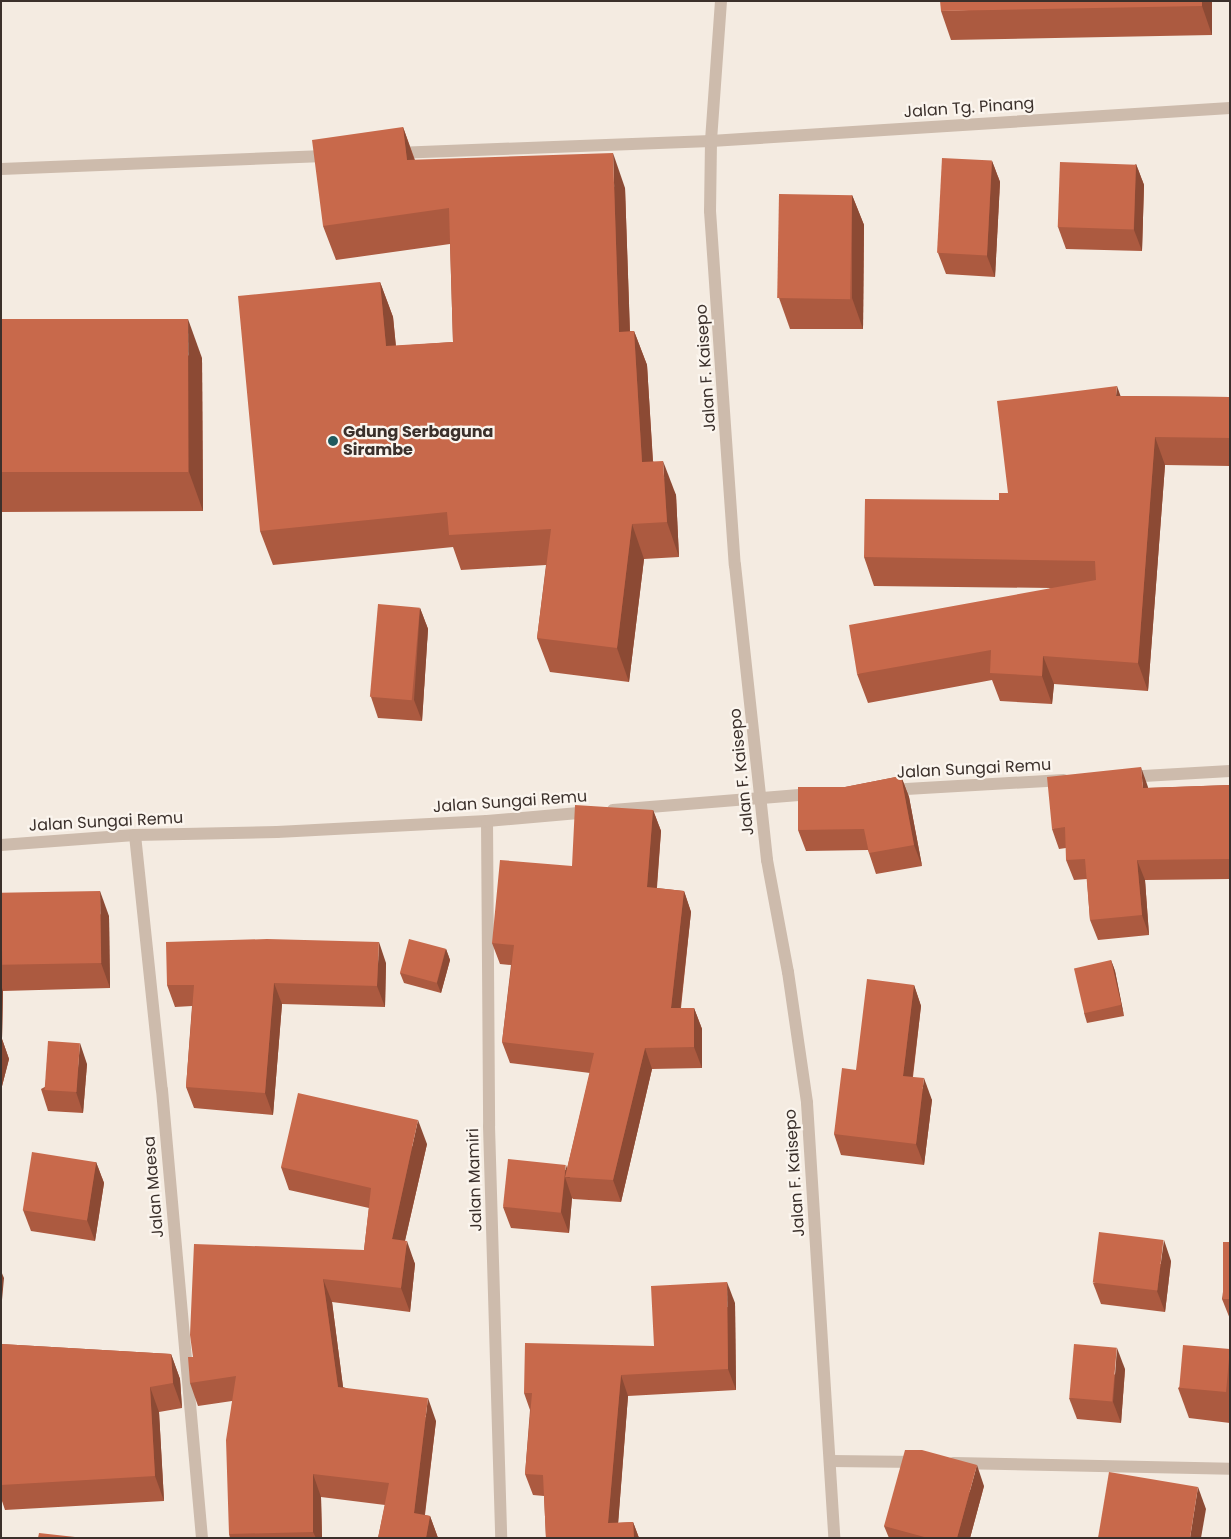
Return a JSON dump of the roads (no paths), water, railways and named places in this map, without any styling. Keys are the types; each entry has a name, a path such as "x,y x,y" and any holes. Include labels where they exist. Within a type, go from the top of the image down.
{"street":[{"name":"Jalan F. Kaisepo","path":"721,1 711,141 710,210 735,565 767,860 788,972 807,1103 831,1461 834,1538"},
{"name":"Jalan Tg. Pinang","path":"381,154 711,141 1230,108"},
{"path":"1,169 341,156"},
{"path":"1110,778 1230,771"},
{"name":"Jalan Sungai Remu","path":"871,791 1080,779"},
{"name":"Jalan Sungai Remu","path":"1,845 135,834 276,832 487,821 761,797 831,793"},
{"name":"Jalan Mamiri","path":"487,821 489,1126 501,1538"},
{"name":"Jalan Maesa","path":"135,834 162,1090 202,1538"},
{"path":"831,1461 1230,1469"}],"place":[{"name":"Gdung Serbaguna Sirambe","path":"333,441"}]}
